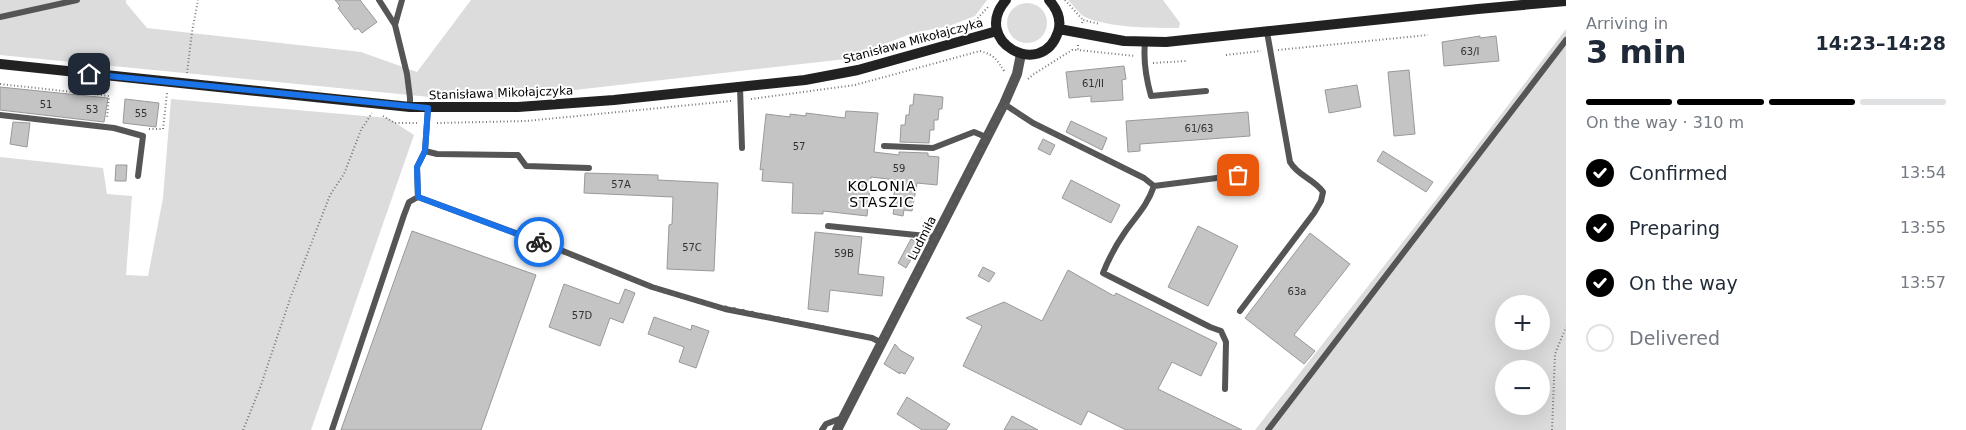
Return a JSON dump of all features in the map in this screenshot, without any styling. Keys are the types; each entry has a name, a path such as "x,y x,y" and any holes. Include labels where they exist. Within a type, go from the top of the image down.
{"street":[{"path":"1006,0 999,10 996,20 997,31 1002,42 1010,50 1021,54 1041,52 1056,38 1059,29 1059,17 1055,6 1049,0"},
{"path":"1059,29 1145,43 1196,40 1478,8 1566,1"},
{"name":"Stanisława Mikołajczyka","path":"0,64 410,107 518,107 614,100 805,80 858,70 997,31"},
{"name":"Ludmiła","path":"837,430 1004,104 1017,74 1021,54"}],"lane":[{"path":"0,17 77,0"},
{"path":"379,0 395,25 407,74 410,107"},
{"path":"395,25 402,0"},
{"path":"1240,311 1314,214 1321,201 1323,192 1317,184 1294,168 1290,162 1266,32"},
{"path":"1268,430 1566,40"},
{"path":"1145,43 1145,76 1151,96 1206,91"},
{"path":"740,87 742,148"},
{"path":"1004,104 1033,123 1144,178 1154,186 1256,174"},
{"path":"418,197 417,167 425,151 428,108"},
{"path":"0,115 106,127 143,136 138,176"},
{"path":"884,146 933,148 974,132 986,137"},
{"path":"425,151 437,154 518,155 526,166 589,168"},
{"path":"1154,186 1148,201 1112,251 1103,273 1210,327 1221,330 1226,342 1225,389"},
{"path":"332,430 404,214 409,202 418,197 548,245 652,287 725,309 872,338 882,343"},
{"path":"828,226 936,237"},
{"path":"822,430 826,424 844,418"}],"path":[{"path":"187,73 198,0"},
{"path":"1065,0 1083,20"},
{"path":"925,35 974,22 993,1"},
{"path":"1226,55 1428,35"},
{"path":"1004,72 1017,74 1028,80 1034,74 1072,50 1078,50"},
{"path":"853,59 874,52"},
{"path":"0,84 109,96 106,127"},
{"path":"143,136 143,129 163,129 167,91"},
{"path":"243,430 260,388 291,296 330,195 344,174 361,130 374,111"},
{"path":"1552,430 1555,354 1566,327"}],"shaded area":[{"path":"0,0 126,0 126,3 147,28 361,52 417,72 471,0 987,0 975,16 949,26 913,33 846,59 496,99 430,97 0,55"},
{"path":"1068,0 1163,0 1180,23 1179,28 1131,27 1095,21 1083,16"},
{"path":"1027,3 1041,9 1047,23 1041,37 1027,43 1013,37 1007,23 1013,9"},
{"path":"1566,29 1566,430 1255,430 1435,201"},
{"path":"171,99 388,118 414,135 311,430 0,430 0,157 103,168 107,194 132,196 126,275 148,276 163,198"}],"building":[{"path":"335,0 360,0 377,22 362,33 358,28 355,30 338,8 340,6"},
{"path":"1480,36 1480,38 1496,36 1499,61 1444,66 1442,42"},
{"path":"1124,66 1126,79 1122,80 1123,100 1091,102 1091,96 1069,98 1066,72"},
{"path":"1409,70 1415,134 1394,136 1388,72"},
{"path":"1357,85 1361,107 1329,113 1325,90"},
{"path":"0,87 108,98 104,122 0,110"},
{"path":"914,94 943,97 942,109 939,109 938,120 934,120 934,130 930,130 929,143 900,142 901,125 905,125 910,105 913,105"},
{"path":"125,99 159,103 156,127 123,123"},
{"path":"846,111 878,113 874,152 899,155 899,152 928,153 928,156 939,157 937,185 917,183 912,211 904,210 903,216 893,214 896,180 871,177 867,216 823,211 823,214 792,213 793,183 762,181 763,169 760,170 766,114 790,117 790,114 806,116 806,113 845,118"},
{"path":"1248,112 1250,136 1140,144 1140,151 1128,152 1126,121"},
{"path":"1071,121 1107,138 1102,150 1066,132"},
{"path":"13,122 30,123 27,147 10,144"},
{"path":"1043,139 1055,145 1050,155 1038,149"},
{"path":"1383,151 1433,182 1426,192 1377,161"},
{"path":"116,165 127,165 126,181 115,181"},
{"path":"585,173 658,175 658,180 718,183 714,271 667,269 669,225 672,224 673,197 584,193"},
{"path":"1071,180 1120,205 1111,223 1062,198"},
{"path":"1198,226 1238,246 1208,306 1168,287"},
{"path":"412,231 536,275 481,430 341,430"},
{"path":"815,232 862,237 858,274 884,277 882,296 830,290 828,312 808,309"},
{"path":"1310,233 1350,264 1294,335 1315,351 1304,364 1245,318"},
{"path":"911,239 920,244 906,268 898,263"},
{"path":"983,267 995,273 989,282 978,276"},
{"path":"1068,270 1114,296 1116,293 1217,343 1201,376 1172,362 1158,389 1242,430 1126,430 1088,411 1081,425 963,366 982,326 966,318 1004,302 1042,321"},
{"path":"564,284 619,304 625,289 635,293 623,323 610,318 600,346 549,327"},
{"path":"654,317 691,330 692,325 709,331 696,368 679,362 684,347 648,334"},
{"path":"895,344 900,350 914,358 905,374 900,372 900,374 884,364"},
{"path":"907,397 950,424 946,430 922,430 897,414"},
{"path":"1012,416 1038,430 1004,430"}],"way so far":[{"path":"539,242 652,287 711,305 872,338 882,343 1004,104 1033,123 1144,178 1154,186 1165,183 1238,175"}],"district":[{"name":"KOLONIA STASZIC","path":"882,194"}],"route":[{"path":"89,74 428,108 425,151 417,167 416,189 418,197 539,242"}]}
